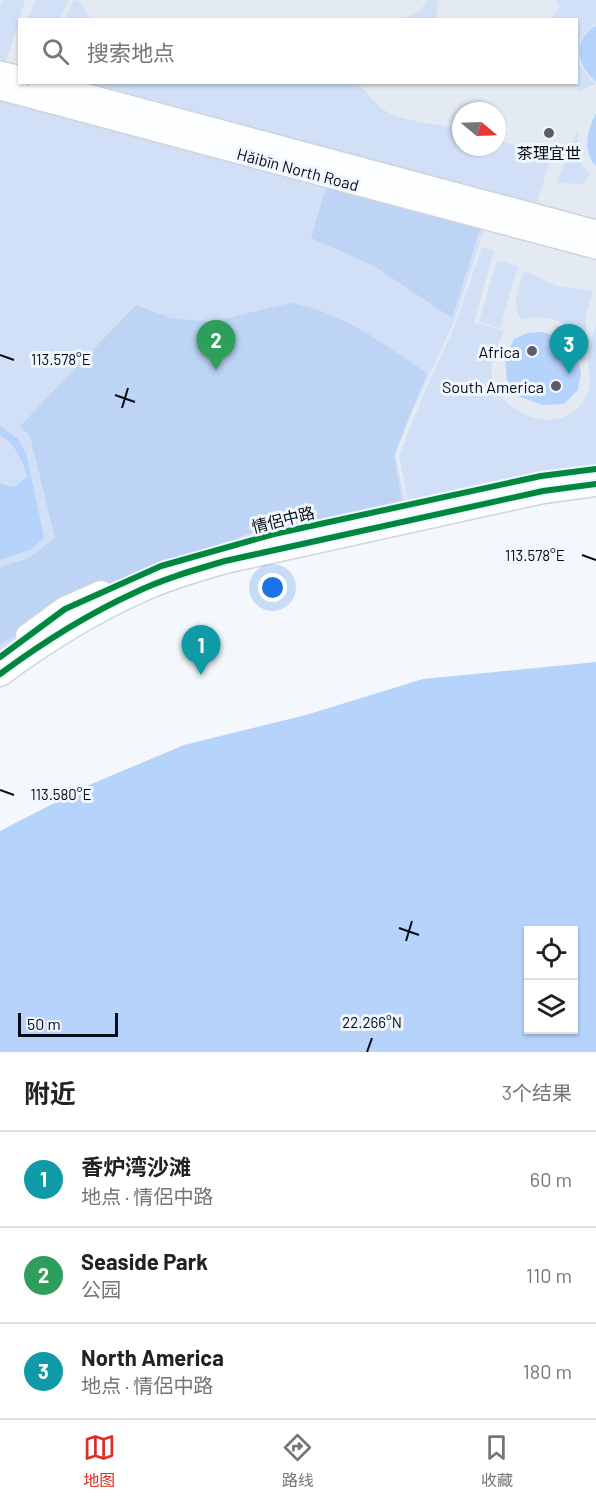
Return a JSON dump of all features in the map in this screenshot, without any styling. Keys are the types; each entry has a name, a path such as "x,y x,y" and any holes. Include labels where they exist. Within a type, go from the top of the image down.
{"highway":[{"name":"情侶中路","path":"0,657 65,609 161,566 274,534 541,476 596,469"},
{"name":"情侶中路","path":"0,674 83,619 134,592 179,575 225,561 543,491 596,484"}],"main road":[{"path":"0,72 18,76"},
{"name":"Hǎibīn North Road","path":"46,84 596,231"},
{"name":"Hǎibīn North Road","path":"0,89 596,248"}],"shaded area":[{"path":"0,0 596,0 596,231 43,84 578,84 578,18 18,18 18,77 0,72"},
{"path":"2,0 25,0 3,71 0,70 0,6"},
{"path":"36,0 69,0 60,18 28,18"},
{"path":"74,0 80,2 90,18 65,18"},
{"path":"427,0 438,0 436,18 402,18 416,13"},
{"path":"556,0 596,0 596,23 582,37 578,53 578,18 552,18 559,7"},
{"path":"596,25 596,82 584,68 579,53 583,39"},
{"path":"578,53 583,69 595,84 580,91 575,84 578,84"},
{"path":"52,84 356,84 380,107 392,114 452,127 452,156 506,156 506,143 551,157 534,212"},
{"path":"0,90 487,221 453,324 410,417 396,455 406,505 274,533 161,564 64,608 0,655"},
{"path":"596,113 596,166 589,154 587,141"},
{"path":"577,131 580,159 590,174 584,184 557,183"},
{"path":"328,181 482,223 452,318 374,266 311,238"},
{"path":"487,220 596,248 596,469 541,476 406,505 397,455 410,417 453,324"},
{"path":"482,247 494,250 474,322 504,331 491,370 493,384 500,396 520,412 531,417 554,420 574,412 582,403 589,387 588,355 596,324 596,467 541,471 408,501 399,456 424,393 455,326"},
{"path":"497,260 518,266 500,328 479,322"},
{"path":"524,271 558,286 593,291 586,314 586,343 581,345 563,323 556,320 541,317 521,319 516,302"},
{"path":"290,303 309,307 345,321 427,373 394,455 402,502 245,535 69,600 0,645 0,567 29,558 55,538 30,436 20,426 136,305 171,318 212,322"},
{"path":"543,332 562,338 575,351 581,372 578,390 564,404 542,405 518,396 507,380 505,358 514,339 527,333"},
{"path":"0,426 18,439 26,453 44,537 32,549 0,560 0,484 15,487 27,476 18,453 0,435"},
{"path":"596,662 596,1052 0,1052 0,831 89,785 184,745 306,715 423,679"}],"cycle path":[{"path":"0,657 65,609 161,566 274,534 541,476 596,469"},
{"path":"0,674 82,620 145,588 190,571 225,561 543,491 596,484"}],"place":[{"name":"茶理宜世","path":"549,133"},
{"name":"Africa","path":"532,351"},
{"name":"Seaside Park","path":"216,370"},
{"name":"North America","path":"569,374"},
{"name":"South America","path":"556,386"},
{"name":"香炉湾沙滩","path":"201,675"}]}
